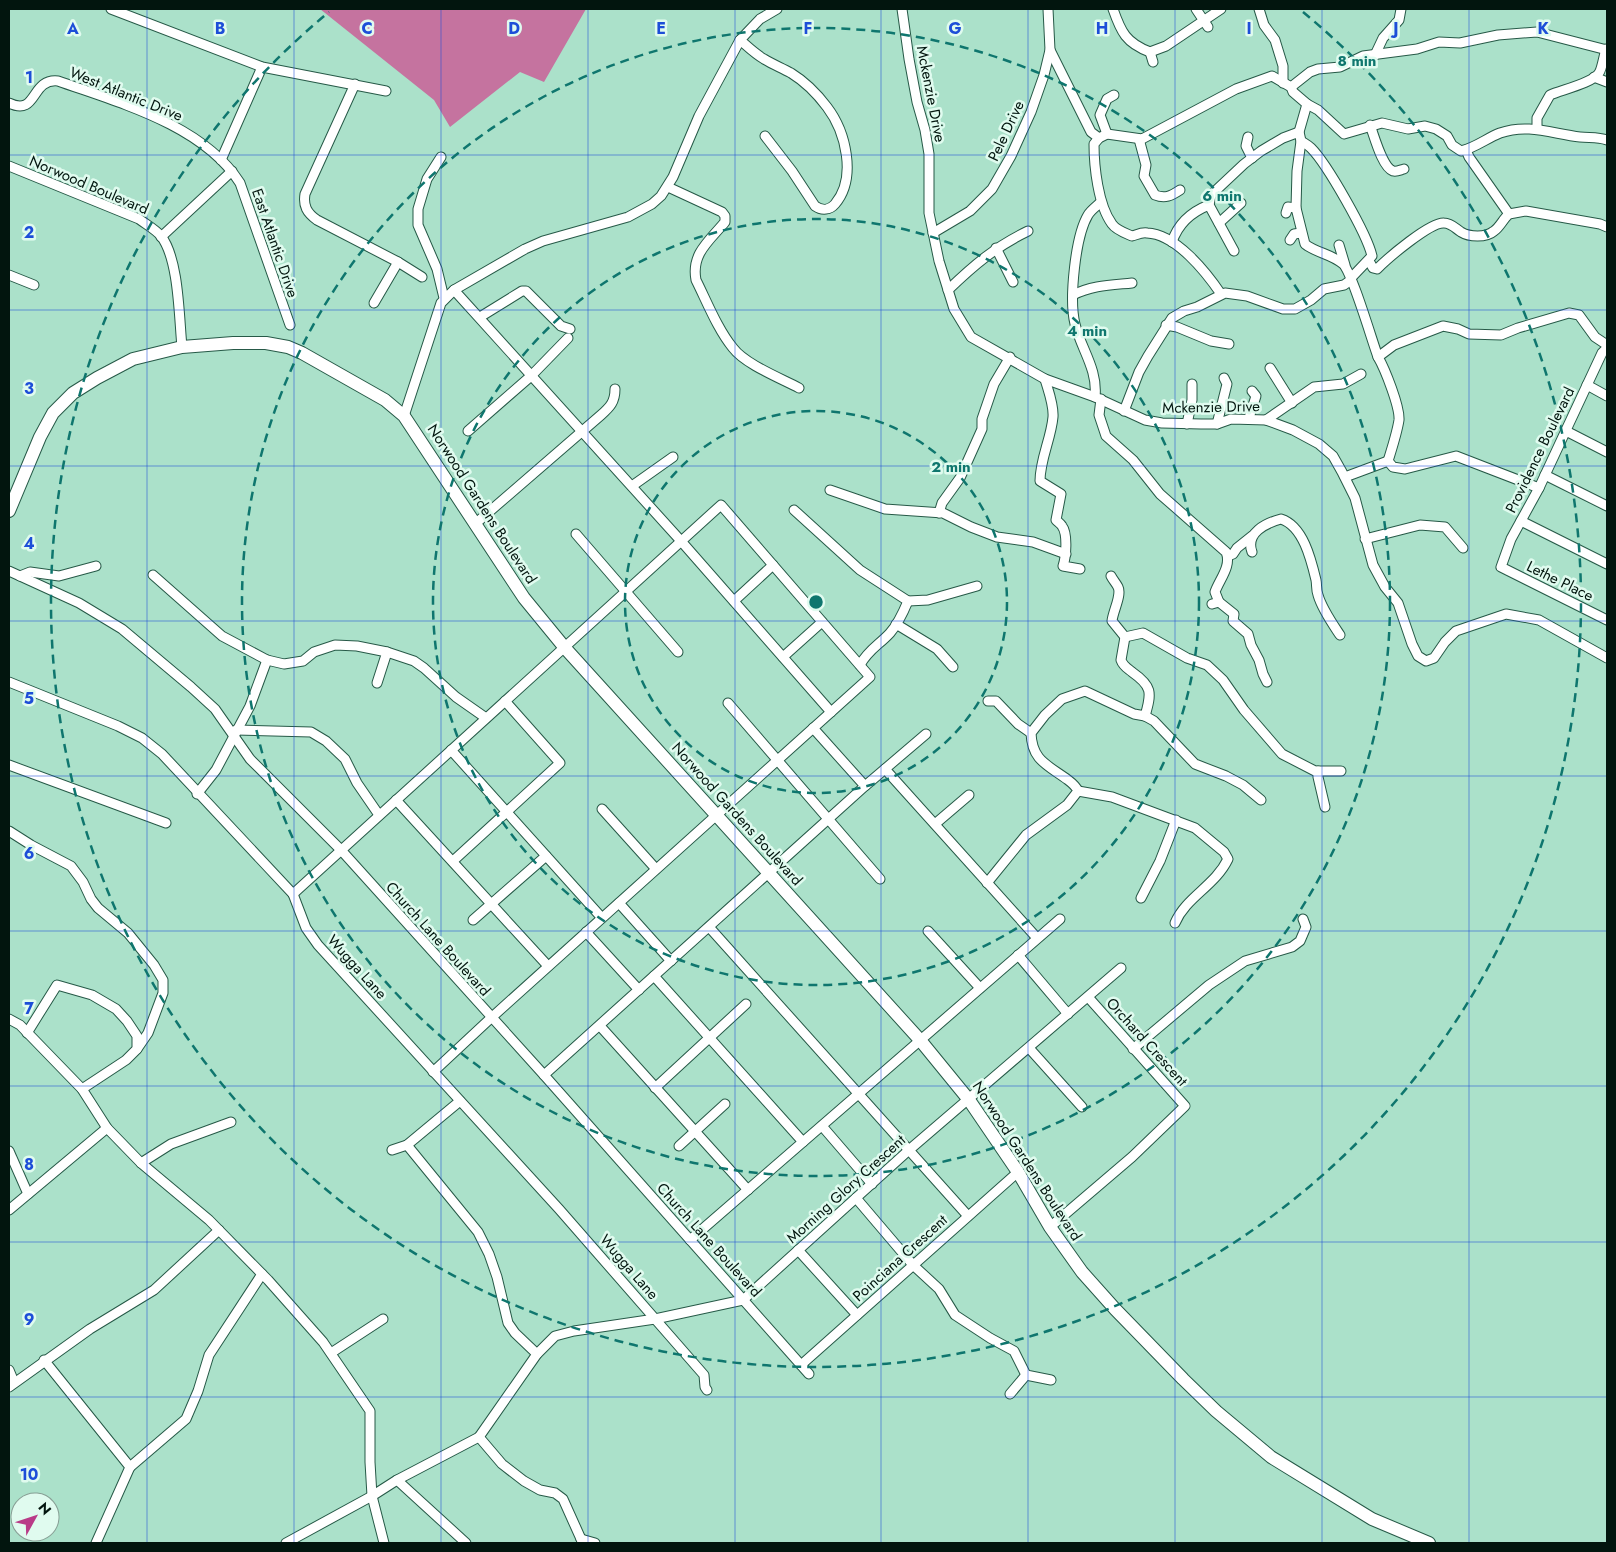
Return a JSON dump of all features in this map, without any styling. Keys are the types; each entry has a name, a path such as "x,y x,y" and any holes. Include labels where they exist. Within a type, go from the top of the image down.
{"street":[{"path":"111,9 262,67 386,91"},
{"path":"404,416 444,298 454,290 525,249 544,241 628,217 652,204 668,187 699,116 740,40 760,19 777,9"},
{"name":"Mckenzie Drive","path":"902,9 917,102 929,154 929,213 938,261 954,309 960,322 971,337 1045,379 1098,398 1146,420 1187,424 1218,424 1232,419 1249,418 1266,420 1293,430 1319,444 1333,456 1345,477 1354,498 1373,565 1385,587 1398,603 1418,656 1426,661 1434,658 1444,642 1456,631 1471,624 1506,614 1539,620 1607,658"},
{"name":"Pele Drive","path":"933,233 970,211 992,189 1031,112 1050,50 1048,9"},
{"path":"1113,9 1119,28 1127,39 1139,48 1150,52 1166,46 1205,24 1221,9"},
{"path":"1196,9 1205,24"},
{"path":"1258,9 1264,25 1275,40 1287,85"},
{"path":"1375,54 1383,38 1399,20 1401,9"},
{"path":"1287,85 1315,70 1340,67 1363,56 1417,49 1439,42 1460,43 1498,35 1537,32 1606,50 1599,73 1594,78 1550,95 1537,118 1537,129"},
{"path":"740,40 765,60 793,74 828,107 840,130 848,174 843,193 834,205 827,209 819,209 815,206 792,170 765,136"},
{"path":"1050,50 1092,132 1103,136 1139,139 1187,119 1218,103 1236,89 1272,76 1287,85 1344,134 1382,123 1408,129 1425,126 1436,129 1461,151 1501,133 1537,129 1607,140"},
{"path":"1150,52 1152,62"},
{"path":"221,160 262,67"},
{"path":"1594,78 1607,82"},
{"name":"West Atlantic Drive","path":"9,103 15,106 25,106 30,103 41,85 52,80 58,81 152,116 182,131 221,160 232,171"},
{"path":"354,84 305,194 305,206 308,212 317,220 398,262 422,277"},
{"path":"1103,136 1100,115 1107,99 1114,96"},
{"path":"1307,104 1300,137 1297,171 1296,208 1301,234 1308,247 1336,258 1344,265"},
{"path":"1370,125 1384,162 1390,170 1396,172 1404,169"},
{"path":"1103,136 1094,144 1094,156 1101,202 1112,224 1119,230 1132,236 1146,232 1166,238 1210,278 1221,294"},
{"path":"1248,137 1246,146 1252,158"},
{"path":"1124,411 1139,372 1166,325 1172,318 1184,310 1197,307 1225,293 1247,296 1283,309 1295,309 1311,300 1324,289 1344,285 1372,256 1370,248 1346,202 1321,160 1300,137 1283,138 1252,158 1232,174 1211,195 1209,205 1234,251"},
{"path":"1139,139 1146,165 1144,176 1155,195 1162,198 1180,190"},
{"path":"1466,150 1468,157 1509,214"},
{"path":"441,157 427,179 418,209 418,225 437,269 444,298"},
{"name":"Norwood Boulevard","path":"9,166 139,219 155,230 167,245 173,263 182,347"},
{"path":"161,237 232,171"},
{"name":"East Atlantic Drive","path":"232,171 240,184 290,325"},
{"path":"668,187 722,212 725,216 725,222 700,251 694,270 696,280 726,339 733,349 744,358 798,388"},
{"path":"1101,202 1088,215 1077,244 1073,295 1074,323 1096,380 1100,415 1106,436 1133,460 1160,494 1223,548 1228,556 1224,574 1215,592 1216,603 1234,614 1234,621 1248,634 1267,682"},
{"path":"1219,223 1241,203"},
{"path":"1172,242 1176,229 1198,210 1209,205"},
{"path":"1286,213 1288,207 1296,208"},
{"path":"1368,261 1373,268 1377,268 1408,242 1443,222 1454,226 1467,236 1484,235 1495,230 1509,214 1526,211 1600,224 1607,227"},
{"path":"948,290 996,248 1028,230"},
{"path":"1290,240 1294,234 1301,234"},
{"path":"1339,245 1344,265 1351,279 1395,400 1399,418 1388,461"},
{"path":"996,248 1013,282"},
{"path":"374,303 398,262"},
{"path":"9,275 34,285"},
{"path":"1073,295 1083,289 1132,283"},
{"path":"454,290 632,486 831,712"},
{"path":"480,317 522,291 526,292 562,326 570,329"},
{"path":"1378,357 1394,345 1443,326 1458,329 1469,334 1501,335 1569,313 1579,315 1595,337 1607,346"},
{"path":"1166,325 1177,327 1211,341 1230,344"},
{"path":"468,431 531,376 560,349 568,338"},
{"name":"Norwood Gardens Boulevard","path":"9,511 12,495 40,437 54,413 73,392 133,359 182,347 233,343 266,343 288,347 302,353 385,400 404,416 524,598 565,648 920,1040 970,1100 1018,1172 1050,1227 1082,1272 1115,1309 1212,1406 1271,1457 1372,1519 1429,1543"},
{"name":"Providence Boulevard","path":"1501,567 1511,538 1539,488 1607,346"},
{"path":"940,513 942,503 960,478 982,429 987,403 994,384 1010,358"},
{"path":"1270,368 1292,403"},
{"path":"1266,420 1314,387 1343,384 1361,374"},
{"path":"1218,424 1226,384 1224,378"},
{"path":"1045,379 1053,414 1050,436 1040,469 1040,481 1061,494 1056,520 1063,527 1066,554 1063,566 1080,569"},
{"path":"1187,424 1192,400 1192,384"},
{"path":"1587,385 1607,396"},
{"path":"475,524 612,404 615,398 615,390"},
{"path":"1249,418 1256,396 1252,391"},
{"path":"1566,430 1607,452"},
{"path":"632,486 674,456"},
{"path":"1388,461 1394,467 1405,469 1456,456 1539,488"},
{"path":"1345,477 1388,461"},
{"path":"1545,475 1607,506"},
{"path":"830,490 885,509 943,513 997,537 1033,542 1066,554"},
{"path":"294,894 721,505 870,677 548,966 433,1072"},
{"path":"794,510 860,570 908,601 928,600 977,586"},
{"path":"1228,556 1233,554 1255,531 1281,519 1288,521 1294,527 1311,559 1318,594 1340,635"},
{"path":"1521,521 1607,564"},
{"path":"1365,539 1420,526 1445,527 1463,548"},
{"path":"576,534 678,652"},
{"path":"1252,536 1250,546 1252,552"},
{"path":"734,601 772,564"},
{"path":"20,576 30,572 59,576 96,566"},
{"name":"Lethe Place","path":"1501,567 1607,620"},
{"name":"Church Lane Boulevard","path":"9,571 79,603 122,629 191,686 215,709 234,733 250,760 341,850 544,1075 809,1374"},
{"path":"154,575 222,636 267,660 284,664 302,662 314,652 335,645 357,646 388,652 414,661 456,697 486,718"},
{"path":"1111,576 1119,591 1113,610 1112,621 1125,637 1121,660 1126,668 1148,686 1149,703 1145,716"},
{"path":"860,665 866,653 890,633 902,617 908,601"},
{"path":"783,657 822,622"},
{"path":"896,624 937,649 953,667"},
{"path":"1125,637 1143,633 1187,658 1207,665 1223,680 1244,710 1282,754 1309,769 1341,771"},
{"path":"377,683 388,652"},
{"path":"197,794 216,770 250,706 267,660"},
{"name":"Wugga Lane","path":"9,682 118,726 142,738 162,754 197,794 294,894 306,928 318,945 559,1209 656,1319 704,1375 705,1388 708,1390"},
{"path":"1175,923 1180,911 1224,868 1228,860 1224,852 1195,828 1176,820 1112,797 1078,791 1071,782 1040,760 1032,746 1031,733 1062,699 1085,691 1134,714 1145,716 1154,721 1195,764 1243,785 1261,800"},
{"path":"453,861 560,763 505,701"},
{"path":"988,701 996,701 1018,724 1031,733"},
{"path":"728,704 880,879"},
{"path":"813,728 866,786"},
{"path":"234,733 311,732 326,741 345,759 357,783 379,815"},
{"path":"544,1075 768,873 926,734"},
{"path":"451,750 602,918"},
{"path":"9,765 166,823"},
{"path":"885,769 1038,938"},
{"path":"1318,771 1320,785 1329,804"},
{"path":"987,883 1026,835 1067,805 1078,791"},
{"path":"934,824 970,795"},
{"path":"396,800 548,966"},
{"path":"602,808 656,869"},
{"path":"1140,898 1160,860 1176,820"},
{"path":"9,831 71,866 98,908 128,933 154,965 162,980 163,993 148,1033 137,1049 126,1060 82,1090"},
{"path":"473,920 546,856"},
{"path":"619,902 671,961"},
{"path":"690,1240 1060,919"},
{"path":"1134,1049 1209,985 1245,961 1292,947 1300,941 1306,927 1303,919"},
{"path":"709,927 968,1216"},
{"path":"928,930 980,988"},
{"path":"586,932 639,990"},
{"path":"1018,955 1068,1014"},
{"name":"Morning Glory Crescent","path":"743,1300 910,1150 1121,968"},
{"path":"654,976 803,1142"},
{"path":"28,1033 57,985 92,995 116,1010 127,1021 137,1036 137,1049"},
{"name":"Orchard Crescent","path":"1050,1227 1132,1157 1185,1106 1088,997"},
{"path":"655,1088 746,1004"},
{"path":"9,1019 28,1033 82,1090 106,1128 141,1163 209,1220 262,1274 331,1353 370,1411 372,1496 384,1543"},
{"path":"600,1026 748,1190"},
{"path":"1029,1048 1082,1107"},
{"path":"392,1150 407,1145 460,1101"},
{"path":"679,1146 725,1104"},
{"path":"141,1163 171,1144 231,1122"},
{"path":"822,1126 872,1184"},
{"path":"9,1210 106,1128"},
{"path":"407,1145 478,1232 489,1254 497,1277 508,1323 515,1333 537,1354"},
{"path":"9,1151 28,1194"},
{"name":"Poinciana Crescent","path":"801,1365 1018,1172"},
{"path":"856,1198 914,1265 939,1289 955,1315 1014,1351 1026,1375"},
{"path":"9,1370 11,1385 90,1329 154,1290 218,1230"},
{"path":"798,1250 857,1316"},
{"path":"96,1543 130,1467 186,1419 209,1355 262,1274"},
{"path":"286,1543 372,1496 396,1480 479,1437 537,1354 555,1336 656,1319 743,1300"},
{"path":"331,1353 383,1319"},
{"path":"44,1360 130,1467"},
{"path":"1026,1375 1051,1380"},
{"path":"1010,1394 1026,1375"},
{"path":"479,1437 502,1464 524,1481 540,1490 555,1493 563,1499 580,1541 595,1543"},
{"path":"396,1480 466,1543"}],"shaded area":[{"path":"320,9 586,9 544,82 520,72 450,127 434,100"}]}
